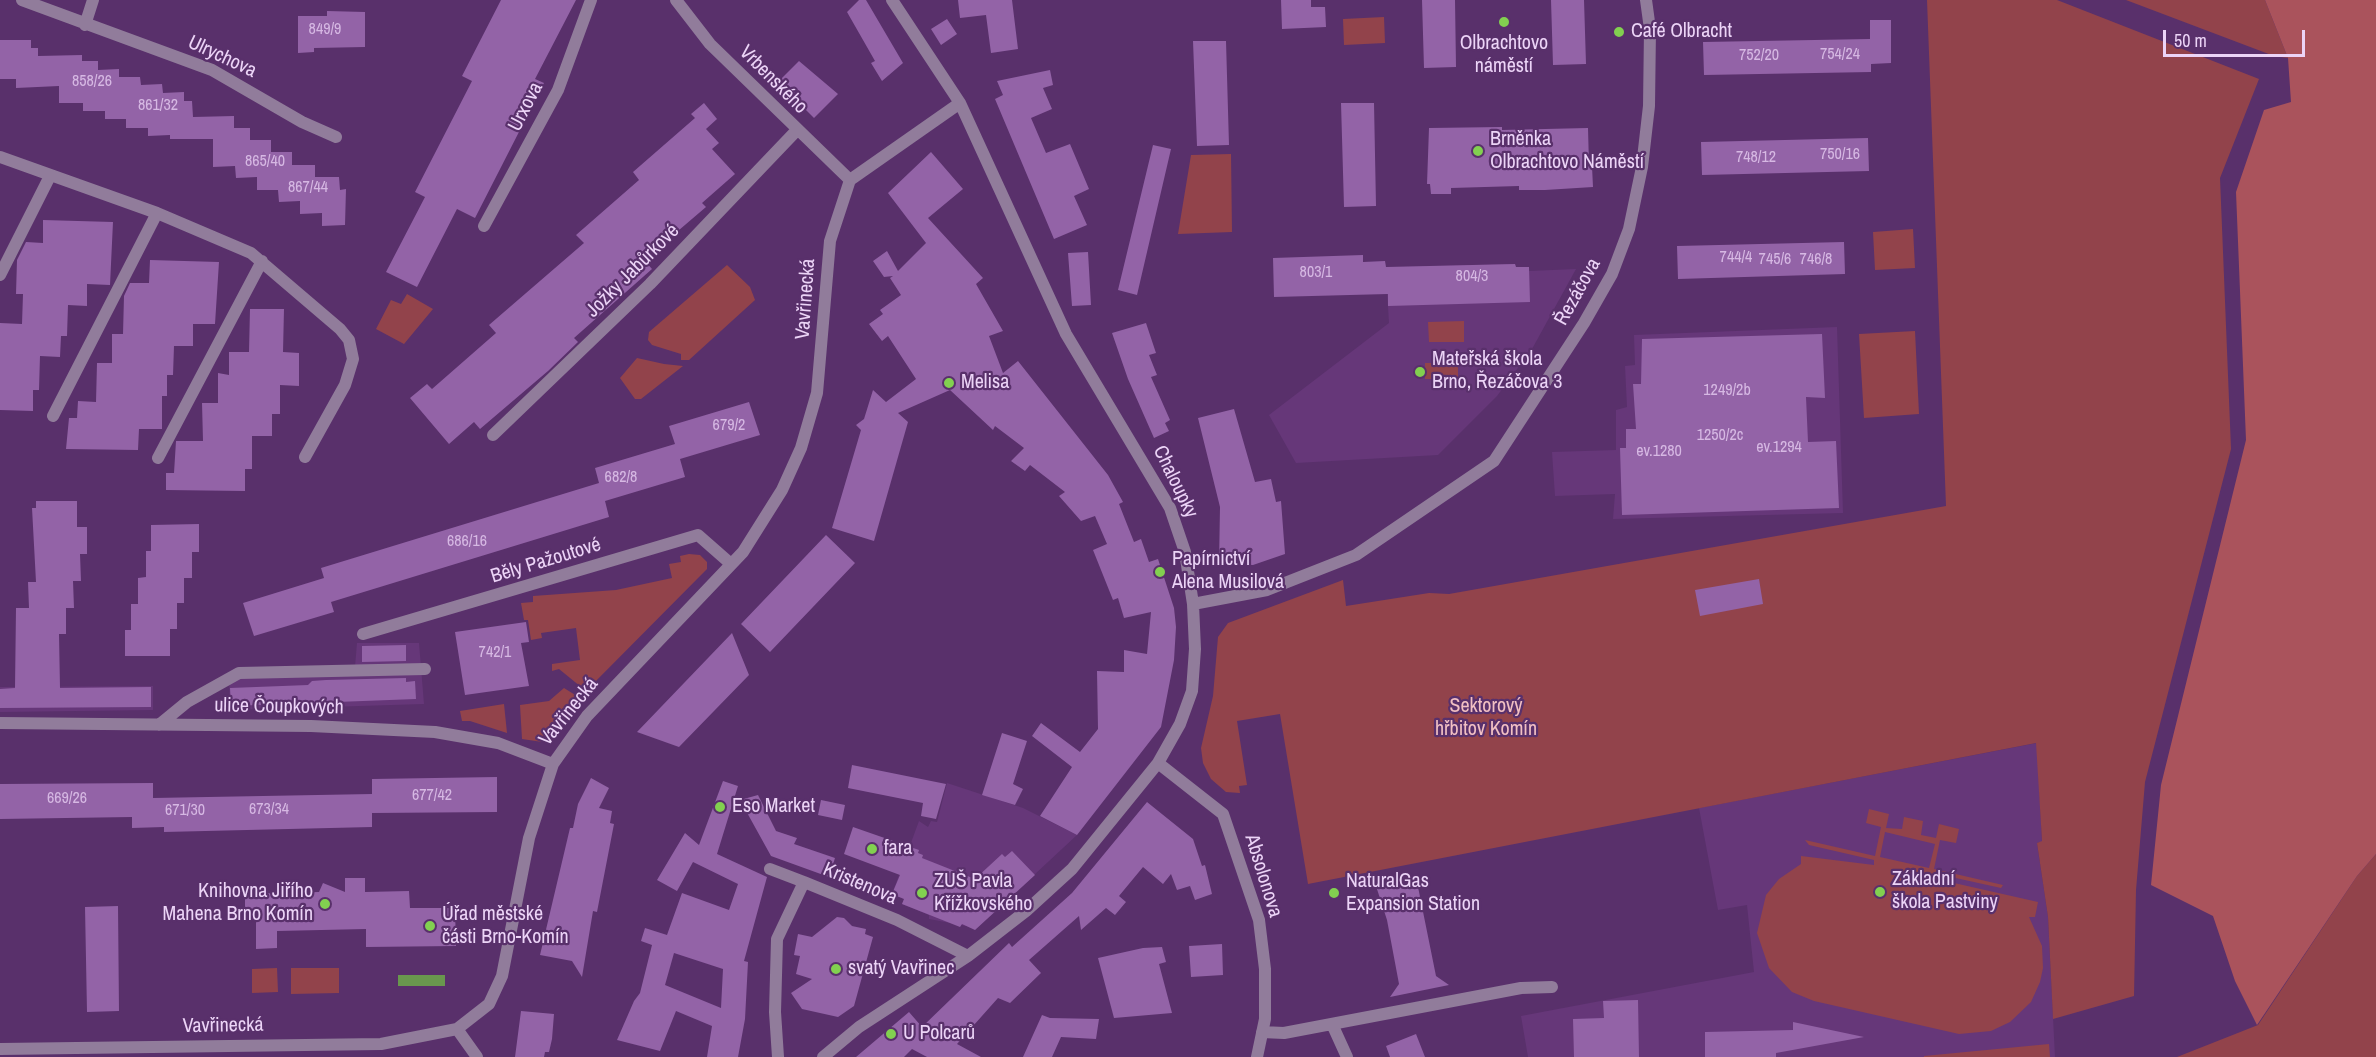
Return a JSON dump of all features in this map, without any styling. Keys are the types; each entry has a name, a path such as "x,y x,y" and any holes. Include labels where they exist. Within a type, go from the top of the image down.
{"street":[{"name":"Ulrychova","path":"22,0 212,70 302,122 336,137"},
{"path":"85,25 93,0"},
{"name":"Urxova","path":"484,226 558,90 591,0"},
{"name":"Vrbenského","path":"676,0 710,44 850,180"},
{"name":"Chaloupky","path":"892,0 960,103 1066,334 1170,508 1185,552 1193,604 1195,649 1192,691 1180,724 1158,763 1072,869 1026,911 968,956"},
{"name":"Řezáčova","path":"1193,604 1267,590 1356,555 1494,461 1584,323 1612,274 1629,229 1642,167 1649,106 1650,29 1646,0"},
{"path":"850,180 960,103"},
{"name":"Jožky Jabůrkové","path":"493,435 650,284 796,130"},
{"path":"0,157 157,213 251,252 340,329 349,340 353,359 345,385 306,457"},
{"path":"0,274 50,176"},
{"name":"Vavřinecká","path":"0,1048 381,1044 457,1029 489,1004 502,976 529,838 553,764 587,716 743,552 782,490 801,448 814,409 830,241 850,180"},
{"path":"53,416 157,213"},
{"path":"158,458 262,261"},
{"name":"Běly Pažoutové","path":"363,634 698,536 731,564"},
{"path":"159,725 187,702 239,674 425,669"},
{"name":"ulice Čoupkových","path":"0,723 311,726 435,732 498,743 553,764"},
{"name":"Absolonova","path":"1158,763 1223,814 1259,920 1265,969 1262,1032 1257,1057"},
{"name":"Kristenova","path":"770,869 897,920 968,956"},
{"name":"Kristenova","path":"778,1057 777,939 804,882"},
{"path":"823,1057 859,1027 968,956"},
{"path":"1262,1032 1284,1033 1521,988 1552,987"},
{"path":"1332,1024 1347,1057"},
{"path":"457,1029 477,1057"}],"shaded area":[{"path":"2265,0 2376,0 2376,854 2357,876 2257,1025 2235,981 2213,916 2151,885 2161,785 2246,440 2236,192 2264,110 2291,102 2288,58"},
{"name":"Mateřská škola Brno, Řezáčova 3","path":"1515,264 1516,267 1529,267 1529,271 1576,269 1532,349 1497,396 1438,455 1296,463 1269,415 1389,323 1387,290 1401,267"},
{"path":"1837,327 1843,513 1613,519 1615,494 1555,496 1552,452 1616,450 1616,410 1627,407 1625,366 1635,365 1634,335"},
{"path":"357,643 419,643 424,704 230,710 229,672 355,667"},
{"path":"153,686 153,710 0,712 0,687"},
{"name":"Základní škola Pastviny","path":"2037,743 2042,842 2037,843 2048,917 2055,1057 1528,1057 1521,1016 1754,972 1747,905 1718,910 1699,808"},
{"path":"947,783 1023,808 1077,835 977,928 929,919 929,915 902,904 904,899 892,894 919,821 928,827 931,821 937,822"},
{"path":"398,975 445,975 445,986 398,986"}],"green space":[{"name":"Sektorový hřbitov Komín","path":"1927,0 2057,0 2259,79 2220,178 2231,449 2145,782 2136,890 2134,996 2053,1019 2048,917 2037,843 2042,841 2036,743 1308,884 1280,714 1237,721 1247,785 1239,786 1240,793 1226,792 1211,779 1203,763 1201,748 1213,696 1218,637 1228,623 1343,580 1346,606 1429,593 1449,594 1946,506"},
{"path":"2126,0 2265,0 2288,58 2274,56"},
{"path":"1384,17 1385,43 1344,45 1343,19"},
{"path":"1231,154 1232,232 1178,234 1191,155"},
{"path":"1913,229 1915,268 1875,270 1873,232"},
{"path":"727,265 750,287 755,300 689,360 681,360 681,354 652,345 648,340 649,332"},
{"path":"407,294 433,309 404,344 376,329 391,300 401,304"},
{"path":"1464,321 1464,342 1429,342 1428,322"},
{"path":"1915,331 1919,414 1864,418 1859,334"},
{"path":"637,358 683,366 641,399 635,399 620,378"},
{"path":"1425,363 1458,363 1458,379 1425,379"},
{"path":"700,555 707,562 707,569 586,691 559,669 552,671 552,664 580,660 576,628 541,633 542,638 531,640 528,620 524,620 521,603 533,602 533,596 616,590 672,578 669,564 681,562 680,556"},
{"path":"564,688 580,698 549,743 522,739 520,705 549,701"},
{"path":"504,704 507,733 470,721 462,721 460,711"},
{"path":"1869,809 1889,814 1886,828 1902,829 1904,817 1923,821 1921,835 1936,838 1939,824 1959,829 1956,843 1940,840 1934,869 2003,885 2001,888 1933,873 1932,878 2038,902 2035,917 2029,917 2042,946 2043,968 2040,982 2031,1002 2010,1022 1991,1031 1959,1034 1814,1001 1792,992 1769,968 1757,933 1766,895 1779,879 1801,864 1801,856 1874,865 1874,860 1809,845 1805,840 1875,856 1881,827 1866,823","holes":["1885,832 1935,844 1929,868 1880,857"]},
{"path":"2376,854 2376,1057 2177,1057 2258,1025 2357,876"},
{"path":"277,968 278,992 252,993 252,969"},
{"path":"291,968 339,968 339,993 291,994"},
{"path":"2049,1044 2050,1057 1924,1057 1924,1056"}],"building":[{"path":"501,0 576,0 535,79 544,83 475,218 457,209 417,287 386,272 425,197 415,192 472,81 462,76"},
{"path":"859,0 866,0 903,63 882,81 871,63 875,61 847,12"},
{"path":"958,0 1012,0 1018,49 991,53 986,15 960,18"},
{"path":"1281,0 1311,0 1311,7 1325,7 1326,27 1282,29"},
{"path":"1422,0 1455,0 1456,67 1424,68"},
{"path":"1551,0 1584,0 1586,64 1553,65"},
{"path":"327,11 365,12 365,47 314,48 314,52 298,53 298,16 327,16"},
{"path":"947,19 957,34 941,45 931,29"},
{"path":"1870,20 1891,20 1891,63 1871,64 1871,72 1704,75 1703,42 1870,39"},
{"path":"0,40 31,40 31,48 38,48 38,56 82,55 82,61 98,61 98,70 119,69 119,77 140,77 141,85 162,84 163,93 184,92 184,101 192,101 193,117 234,116 234,128 250,128 250,140 271,140 271,152 292,152 292,165 315,165 315,177 339,177 340,190 346,189 345,225 322,226 322,213 300,214 300,201 279,202 278,190 257,190 257,177 236,178 235,166 213,167 213,139 170,139 170,135 148,136 148,128 126,128 126,119 105,119 105,111 83,111 83,103 59,103 59,86 16,88 16,79 0,79"},
{"path":"1193,41 1226,41 1229,145 1197,146"},
{"path":"799,61 838,94 814,118 778,82"},
{"path":"1050,70 1053,85 1043,88 1052,109 1031,118 1046,153 1070,144 1089,189 1074,196 1087,225 1054,239 995,99 1003,95 997,81"},
{"path":"704,103 717,119 706,129 719,143 712,149 735,174 702,203 706,207 644,260 652,269 574,338 578,342 548,371 480,429 474,422 449,444 410,398 427,384 432,389 496,333 489,325 584,243 576,235 639,180 633,172 695,118 691,114"},
{"path":"1341,103 1374,103 1376,206 1344,207"},
{"path":"1502,127 1502,130 1588,128 1589,165 1592,166 1593,187 1545,190 1519,190 1519,186 1451,188 1451,194 1431,194 1430,184 1427,184 1429,128"},
{"path":"1868,138 1869,171 1702,175 1701,142"},
{"path":"1153,145 1171,149 1137,295 1118,290"},
{"path":"931,152 963,189 928,218 983,278 976,284 1003,331 989,336 1003,373 1018,361 1108,475 1123,502 1119,504 1134,542 1141,539 1149,562 1158,559 1174,608 1176,627 1174,660 1161,727 1077,835 1040,816 1072,767 1032,736 1041,723 1080,752 1098,729 1097,671 1124,672 1124,650 1147,654 1151,612 1124,618 1118,598 1113,600 1093,550 1107,544 1095,516 1081,521 1059,496 1065,492 1030,465 1025,471 1011,461 1024,448 995,426 993,430 950,390 898,413 908,422 874,541 832,528 861,430 856,425 864,419 873,390 886,402 916,379 888,336 882,341 869,324 883,314 880,310 901,295 890,278 893,276 884,277 873,261 887,251 898,271 926,243 888,193"},
{"path":"43,220 113,222 110,285 87,284 87,306 68,305 67,336 61,336 60,357 40,356 39,390 33,390 33,411 0,410 0,323 22,324 23,294 16,294 17,260 26,242 43,243"},
{"path":"1844,242 1845,274 1678,279 1677,246"},
{"path":"1088,252 1091,305 1072,306 1068,253"},
{"path":"1363,255 1363,262 1385,261 1386,267 1515,264 1516,267 1529,267 1530,302 1388,306 1388,294 1274,297 1273,258"},
{"path":"150,260 219,262 215,324 193,324 193,346 174,346 173,375 167,375 167,396 162,396 162,429 139,429 138,450 66,449 69,418 77,418 78,401 96,402 97,363 112,363 112,334 123,334 124,296 130,283 149,283"},
{"path":"250,309 284,309 283,352 299,353 299,386 280,385 280,414 272,414 272,436 252,436 252,469 245,469 245,491 166,490 166,473 174,473 176,441 203,441 202,403 218,403 218,373 229,375 229,352 249,352"},
{"path":"1146,323 1156,353 1149,355 1157,375 1151,377 1170,420 1165,423 1169,431 1154,438 1128,379 1112,333"},
{"path":"1822,334 1825,398 1806,397 1808,442 1836,441 1839,508 1622,515 1620,448 1626,448 1626,429 1636,429 1633,384 1641,384 1642,339"},
{"path":"749,402 760,435 680,459 685,477 605,501 609,517 331,602 334,612 254,636 243,603 324,578 321,568 599,483 595,468 675,444 669,426"},
{"path":"1234,409 1255,482 1271,479 1276,502 1281,501 1285,554 1253,565 1219,564 1220,507 1198,418"},
{"path":"36,501 77,501 77,527 87,527 87,554 80,554 81,581 73,581 74,608 66,608 66,634 59,634 60,688 151,687 151,707 0,708 0,689 15,688 16,608 29,608 28,582 36,582 32,508 36,508"},
{"path":"199,524 199,552 192,552 192,578 184,578 184,603 177,603 177,629 170,629 170,656 125,656 125,630 131,630 131,604 138,604 138,578 146,577 146,551 151,551 151,525"},
{"path":"826,535 855,563 770,652 741,624"},
{"path":"1759,579 1763,604 1700,616 1695,590"},
{"path":"526,622 529,642 521,643 529,686 465,695 455,632"},
{"path":"732,633 749,675 679,747 637,732"},
{"path":"406,645 406,661 362,662 362,646"},
{"path":"406,678 406,682 415,681 416,699 231,706 230,688 308,685 312,681 326,680"},
{"path":"1002,733 1027,741 1013,784 1023,789 1015,805 982,795"},
{"path":"852,765 946,784 936,819 921,816 923,803 848,788"},
{"path":"497,777 497,812 372,813 372,827 164,832 164,827 132,828 132,817 0,819 0,784 153,783 153,798 372,794 372,779"},
{"path":"591,778 609,788 599,808 612,811 610,823 614,824 597,912 593,911 582,977 572,961 540,955 570,828 573,828 578,804"},
{"path":"723,781 738,786 717,854 767,877 744,961 748,962 745,1019 738,1057 707,1057 712,1026 676,1011 660,1051 617,1040 634,1001 640,993 652,945 641,941 645,928 667,935 682,893 729,910 738,884 693,862 677,891 657,880 685,833 699,845","holes":["674,953 723,969 721,1008 665,985"]},
{"path":"758,795 776,831 797,838 794,844 835,858 829,877 771,856 740,800"},
{"path":"821,800 845,805 842,820 818,815"},
{"path":"1147,802 1193,839 1202,866 1205,865 1212,894 1195,900 1190,886 1177,890 1171,874 1163,884 1143,867 1119,896 1126,902 1115,915 1106,908 1081,930 1079,916 1029,960 1041,973 1010,1003 998,998 957,1044 981,1057 927,1057 912,1049 904,1057 856,1057 909,1012 922,1027 1009,943 1012,947 1072,893"},
{"path":"853,827 919,850 918,853 923,855 922,858 975,879 1002,854 1005,857 1012,851 1035,875 975,930 962,924 960,927 902,904 904,899 892,894 900,875 844,854"},
{"path":"1416,877 1436,976 1449,985 1390,997 1399,984 1387,920 1376,886"},
{"path":"345,878 365,878 365,892 409,891 410,908 455,908 456,946 366,947 366,929 277,931 277,948 256,949 256,919 250,919 250,912 245,913 245,894 319,892 323,883 345,892"},
{"path":"118,906 119,1011 87,1012 85,907"},
{"name":"svatý Vavřinec","path":"837,917 844,918 852,926 866,929 865,934 873,937 854,1006 838,1017 802,1009 791,993 812,979 796,974 800,956 794,955 798,934 812,937"},
{"path":"1222,944 1223,975 1191,977 1189,946"},
{"path":"1162,947 1166,962 1159,964 1172,1013 1114,1018 1098,958 1143,948"},
{"path":"1638,1000 1639,1057 1574,1057 1573,1019 1604,1018 1603,1001"},
{"path":"521,1011 554,1014 549,1052 545,1052 544,1057 515,1057"},
{"path":"1042,1015 1050,1018 1099,1019 1096,1039 1061,1037 1052,1057 1023,1057"},
{"path":"1793,1022 1864,1037 1776,1053 1776,1057 1705,1057 1705,1032 1793,1030"},
{"path":"1416,1034 1425,1057 1390,1057 1386,1046"}],"place":[{"name":"Olbrachtovo náměstí","path":"1504,22"},
{"name":"Café Olbracht","path":"1619,32"},
{"name":"Brněnka Olbrachtovo Náměstí","path":"1478,151"},
{"name":"Mateřská škola Brno, Řezáčova 3","path":"1420,372"},
{"name":"Melisa","path":"949,383"},
{"name":"Papírnictví Alena Musilová","path":"1160,572"},
{"name":"Eso Market","path":"720,807"},
{"name":"fara","path":"872,849"},
{"name":"Základní škola Pastviny","path":"1880,892"},
{"name":"ZUŠ Pavla Křížkovského","path":"922,893"},
{"name":"NaturalGas Expansion Station","path":"1334,893"},
{"name":"Knihovna Jiřího Mahena Brno Komín","path":"325,904"},
{"name":"Úřad městské části Brno-Komín","path":"430,926"},
{"name":"svatý Vavřinec","path":"836,969"},
{"name":"U Polcarů","path":"891,1034"}]}
